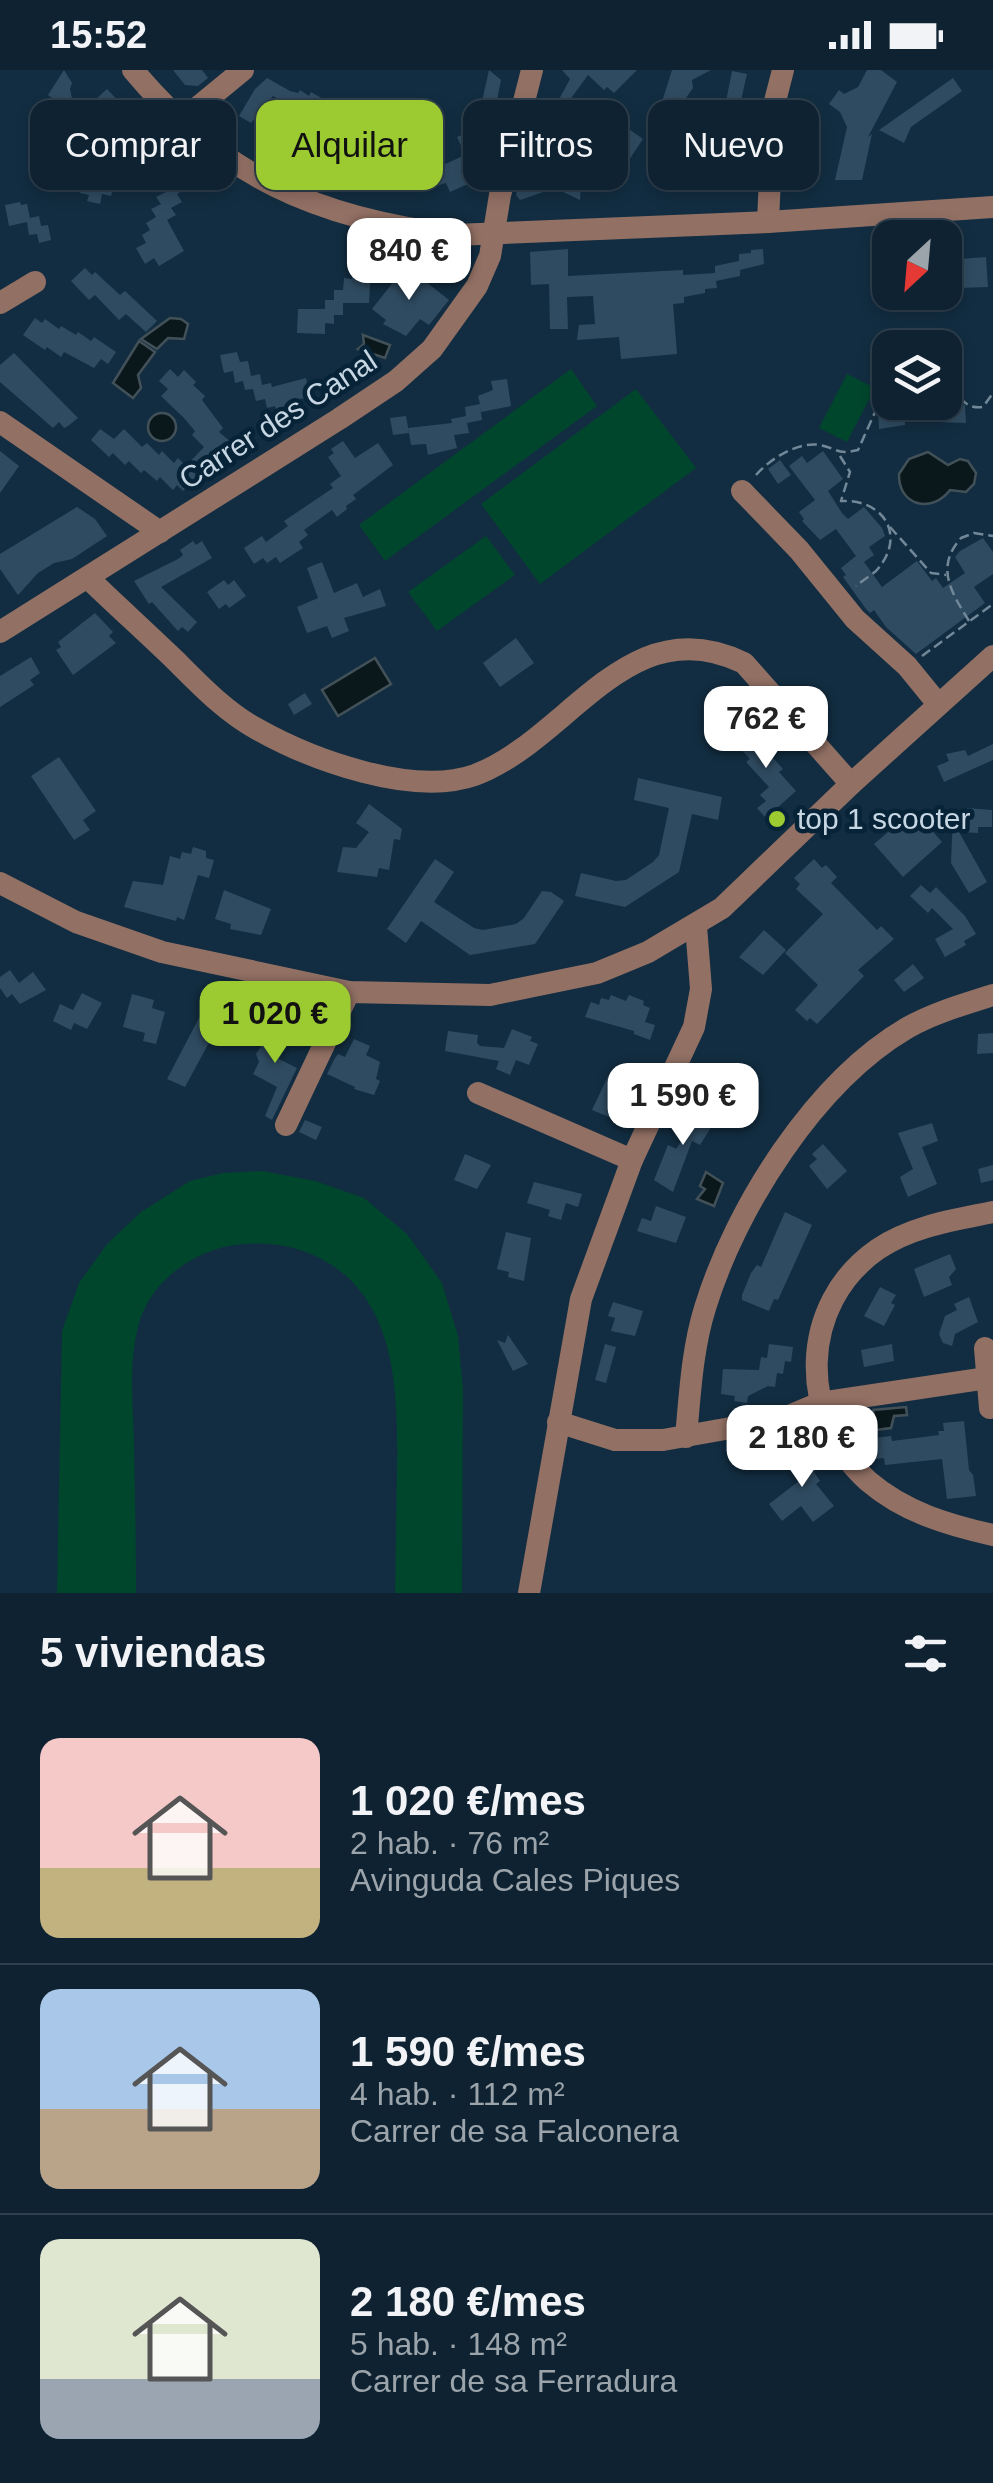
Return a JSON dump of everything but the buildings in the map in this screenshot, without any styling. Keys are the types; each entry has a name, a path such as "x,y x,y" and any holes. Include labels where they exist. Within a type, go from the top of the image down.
{"street":[{"path":"133,70 161,100"},
{"path":"207,100 243,70"},
{"name":"Carrer des Canal","path":"0,632 396,381 432,350 478,286 490,256 500,195 532,70"},
{"path":"760,70 776,96"},
{"path":"768,222 773,109 783,70"},
{"path":"236,165 277,188 336,212 403,229 455,236 768,222 794,228 935,220 993,207"},
{"path":"0,303 35,282"},
{"path":"0,422 160,532"},
{"path":"742,491 799,550 855,619 908,666 938,704"},
{"path":"88,578 194,669 230,711 258,730 348,768 397,780 438,782 473,775 504,760 646,654 699,648 744,662 851,784"},
{"path":"0,884 76,922 162,952 349,992 490,995 597,973 648,952 722,908 993,656"},
{"path":"970,677 993,686"},
{"path":"529,1593 581,1299 632,1160 694,1027 701,989 696,926"},
{"path":"286,1125 349,992"},
{"path":"686,1437 692,1365 704,1310 736,1235 789,1142 830,1093 871,1053 909,1026 993,995"},
{"path":"478,1093 632,1160"},
{"path":"993,1212 929,1224 877,1250 843,1284 820,1322 815,1384 838,1444 867,1480 904,1506 947,1524 993,1535"},
{"path":"985,1348 990,1408"},
{"path":"558,1422 616,1440 686,1437 782,1420 820,1403 987,1378"}],"path":[{"path":"962,402 973,408 983,407 993,393"},
{"path":"839,454 858,450 872,419"},
{"path":"742,491 766,463 786,452 820,445 839,454 850,472 841,501 860,500 880,510 930,574 947,575"},
{"path":"838,598 876,570 888,549 890,526"},
{"path":"969,621 948,587 946,563 961,538 974,533 993,536"},
{"path":"908,666 993,604"}],"green space":[{"path":"571,369 597,406 385,561 359,525"},
{"path":"847,374 872,386 847,442 819,428"},
{"path":"636,389 696,468 540,584 481,504"},
{"path":"486,536 515,575 437,631 408,592"},
{"path":"262,1171 315,1181 364,1198 407,1234 442,1283 458,1336 463,1389 462,1593 395,1593 396,1409 387,1346 377,1318 361,1292 340,1271 301,1250 260,1243 215,1250 187,1262 154,1293 140,1320 132,1380 136,1593 57,1593 62,1331 79,1283 107,1244 141,1212 190,1181 223,1173"}],"shaded area":[{"path":"170,318 188,324 184,339 168,338 157,349 141,339"},
{"path":"363,335 390,345 385,358 358,349 364,344"},
{"path":"139,341 155,352 138,375 141,388 133,398 113,383"},
{"path":"162,413 172,417 176,427 172,437 162,441 152,437 148,427 152,417"},
{"path":"928,452 948,465 960,459 968,461 976,473 974,484 966,492 950,490 943,498 926,504 910,499 900,485 899,474 909,459"},
{"path":"375,658 391,684 338,716 322,690"},
{"path":"706,1172 723,1183 714,1206 697,1199 705,1189 700,1186"},
{"path":"906,1407 907,1415 894,1416 891,1428 875,1430 873,1410"}],"place":[{"name":"top 1 scooter","path":"777,819"}]}
